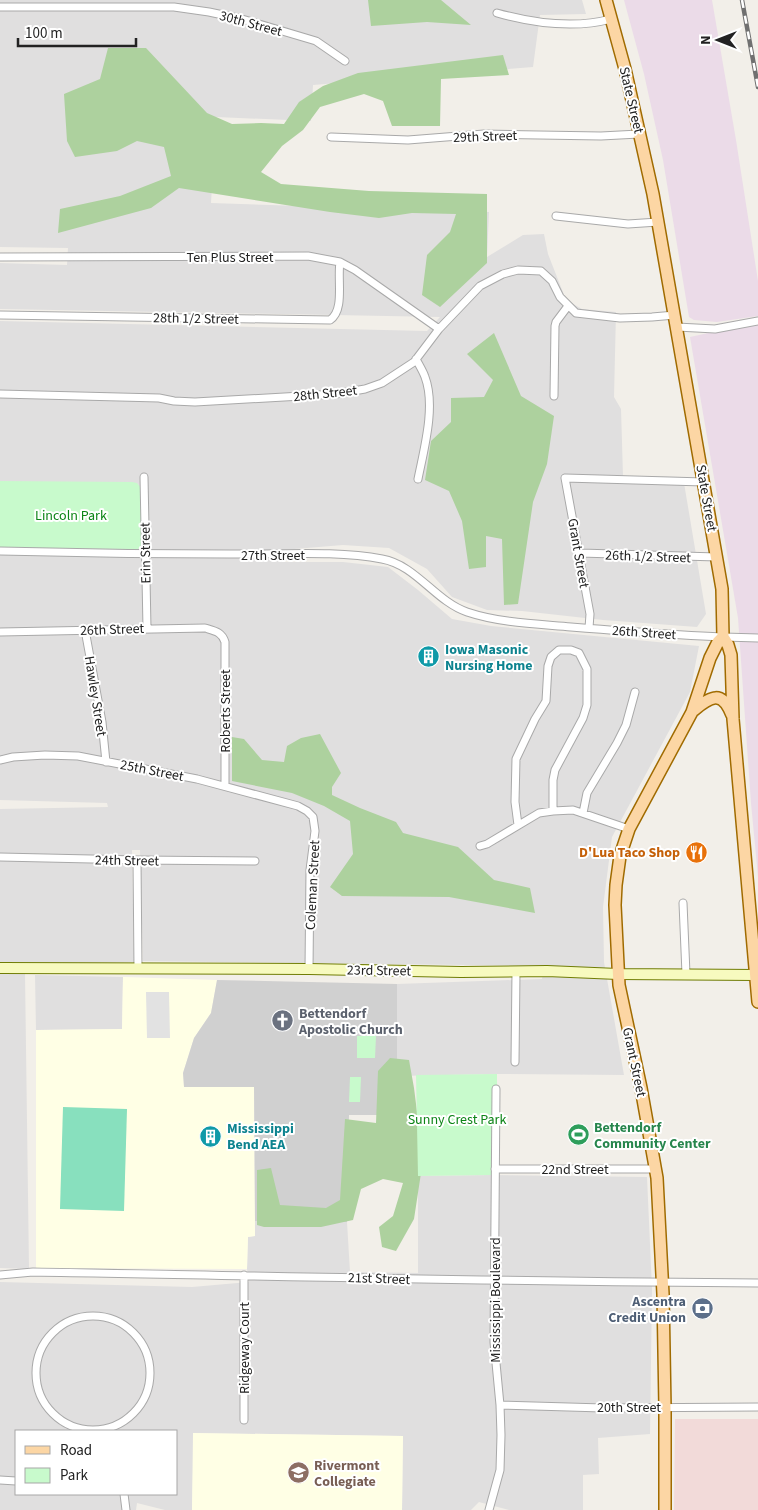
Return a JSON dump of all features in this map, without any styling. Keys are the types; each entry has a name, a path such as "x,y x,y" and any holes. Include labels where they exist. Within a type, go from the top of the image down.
{"main road":[{"name":"State Street","path":"606,0 625,69 658,222 722,588 723,637 731,655 733,719 758,1002"},
{"name":"Grant Street","path":"665,1510 663,1282 655,1169 618,974 616,885 620,856 629,829 692,712 710,658 723,637"},
{"path":"692,712 710,698 715,697 720,698 726,704 733,719"}],"street":[{"name":"30th Street","path":"0,7 183,8 242,19 316,41 345,61"},
{"path":"496,13 546,23 596,23 612,19"},
{"name":"29th Street","path":"331,137 408,140 484,134 601,136 640,134"},
{"path":"556,216 628,224 658,222"},
{"name":"Ten Plus Street","path":"0,257 308,256 340,262 355,270 439,329"},
{"name":"28th 1/2 Street","path":"0,315 330,320 336,316 339,308 338,274 340,262"},
{"name":"28th Street","path":"0,394 158,398 194,402 336,394 365,389 382,383 416,359 439,329 480,286 503,274 518,270 541,271 552,281 560,297 568,306"},
{"path":"554,396 555,326 568,306 576,313 599,316 652,318 675,315"},
{"path":"677,327 715,329 758,321"},
{"path":"416,359 426,378 429,400 428,422 418,479"},
{"name":"Erin Street","path":"144,476 147,628"},
{"name":"Grant Street","path":"589,628 590,614 565,478 704,482"},
{"name":"27th Street","path":"0,551 145,554 328,554 383,559 402,566 450,603 465,612 483,617 529,623"},
{"name":"26th 1/2 Street","path":"580,553 717,558"},
{"name":"26th Street","path":"529,623 758,638"},
{"name":"26th Street","path":"0,632 205,628 217,631 223,635"},
{"name":"Hawley Street","path":"85,630 102,722 106,762"},
{"name":"Roberts Street","path":"223,635 225,642 225,786"},
{"path":"518,825 515,802 516,759 535,719 546,701 548,666 551,657 559,650 571,650 579,653 587,669 587,706 583,718 555,770 553,780 553,811"},
{"path":"584,813 587,793 626,726 635,692"},
{"name":"25th Street","path":"0,760 45,754 78,756 197,779 301,808"},
{"name":"Coleman Street","path":"301,808 308,811 313,817 315,831 310,870 309,969"},
{"path":"480,846 487,844 539,813 553,811 573,810 629,829"},
{"name":"24th Street","path":"0,857 255,861"},
{"path":"137,860 138,969"},
{"path":"683,903 686,974"},
{"name":"23rd Street","path":"0,968 757,974"},
{"path":"515,1062 516,972"},
{"name":"Mississippi Boulevard","path":"489,1510 500,1470 500,1405 494,1342 496,1089"},
{"name":"22nd Street","path":"495,1169 655,1169"},
{"name":"21st Street","path":"0,1275 32,1272 758,1283"},
{"name":"Ridgeway Court","path":"244,1276 244,1420"},
{"path":"94,1316 110,1318 124,1325 137,1336 146,1350 150,1366 150,1382 140,1404 123,1422 108,1428 92,1430 78,1428 66,1423 46,1405 39,1386 37,1367 43,1348 55,1331 65,1323 78,1318 94,1316"},
{"name":"20th Street","path":"500,1405 665,1408 758,1407"},
{"path":"0,1480 15,1481"},
{"path":"125,1496 126,1510"}],"shaded area":[{"path":"0,0 582,0 586,14 540,15 533,67 313,85 311,121 216,117 211,203 489,212 487,257 523,235 544,234 548,254 566,300 582,309 616,312 614,397 621,409 623,476 683,477 706,614 697,627 603,620 522,611 487,610 452,597 427,569 389,548 343,545 282,550 282,562 343,562 388,567 452,619 491,626 699,646 690,692 612,837 603,907 604,962 624,1075 497,1074 397,1076 397,984 542,979 544,966 143,961 140,850 132,850 134,962 0,964 0,809 108,807 107,803 0,800 0,321 427,331 440,317 0,309 0,263 67,265 68,248 0,247"},
{"path":"624,0 712,0 758,281 758,316 717,322 694,320 689,317 663,160 644,74"},
{"path":"758,322 758,877 738,618 690,337"},
{"path":"25,973 29,1269 0,1268 0,974"},
{"path":"35,975 123,977 122,1029 36,1030"},
{"path":"123,977 217,980 211,1013 194,1038 183,1073 184,1087 254,1087 255,1236 248,1237 247,1269 36,1268 36,1030 122,1029"},
{"path":"217,980 397,984 397,1115 349,1115 347,1222 255,1221 254,1087 184,1087 183,1073 194,1038 211,1013"},
{"path":"146,992 169,992 170,1038 147,1038"},
{"path":"418,1176 647,1177 652,1289 650,1434 598,1438 599,1474 583,1475 583,1510 509,1510 479,1502 471,1510 402,1510 403,1436 194,1433 192,1510 165,1510 137,1503 136,1510 0,1510 0,1282 192,1287 249,1282 247,1269 248,1237 255,1236 255,1221 347,1222 350,1272 418,1273"},
{"path":"675,1419 758,1419 758,1510 674,1510"},
{"name":"Rivermont Collegiate","path":"193,1433 403,1436 402,1510 192,1510"}],"green space":[{"path":"368,0 441,0 471,25 427,22 371,26"},
{"path":"108,48 146,48 207,113 232,124 284,124 299,102 323,86 358,73 503,55 509,75 441,79 440,126 392,126 383,101 364,94 320,107 303,130 282,146 261,172 281,184 369,191 487,194 487,263 440,307 422,295 427,255 450,232 456,214 412,213 379,218 179,188 151,208 58,233 60,209 120,196 171,176 164,147 137,141 117,151 75,157 67,141 64,94 100,79"},
{"path":"494,333 521,396 554,416 547,464 533,502 518,604 504,605 502,539 486,536 486,567 469,569 462,521 449,491 425,480 431,441 451,422 451,398 484,397 493,380 467,354"},
{"name":"Lincoln Park","path":"0,481 137,483 141,488 142,544 138,549 0,548"},
{"path":"320,734 341,773 332,787 332,795 396,822 403,833 458,847 494,880 530,888 535,913 449,897 342,896 330,887 353,854 350,821 324,806 292,793 232,781 232,737 244,739 262,760 284,762 287,746 301,738"},
{"path":"357,1036 376,1036 375,1058 357,1058"},
{"path":"390,1058 409,1060 423,1160 414,1219 396,1251 382,1247 379,1227 393,1216 403,1183 383,1179 361,1189 353,1220 321,1227 264,1227 257,1225 257,1170 271,1168 280,1205 326,1208 340,1200 345,1119 376,1123 378,1071"},
{"name":"Sunny Crest Park","path":"497,1074 497,1163 491,1163 491,1175 418,1176 416,1075"},
{"path":"350,1077 361,1077 360,1102 349,1102"},
{"path":"63,1107 127,1109 124,1211 60,1209"}],"railway":[{"path":"742,0 758,87"}],"place":[{"name":"Iowa Masonic Nursing Home","path":"429,657"},
{"name":"D'Lua Taco Shop","path":"696,852"},
{"name":"Bettendorf Apostolic Church","path":"283,1021"},
{"name":"Bettendorf Community Center","path":"578,1135"},
{"name":"Mississippi Bend AEA","path":"211,1136"},
{"name":"Ascentra Credit Union","path":"702,1309"},
{"name":"Rivermont Collegiate","path":"298,1473"}]}
